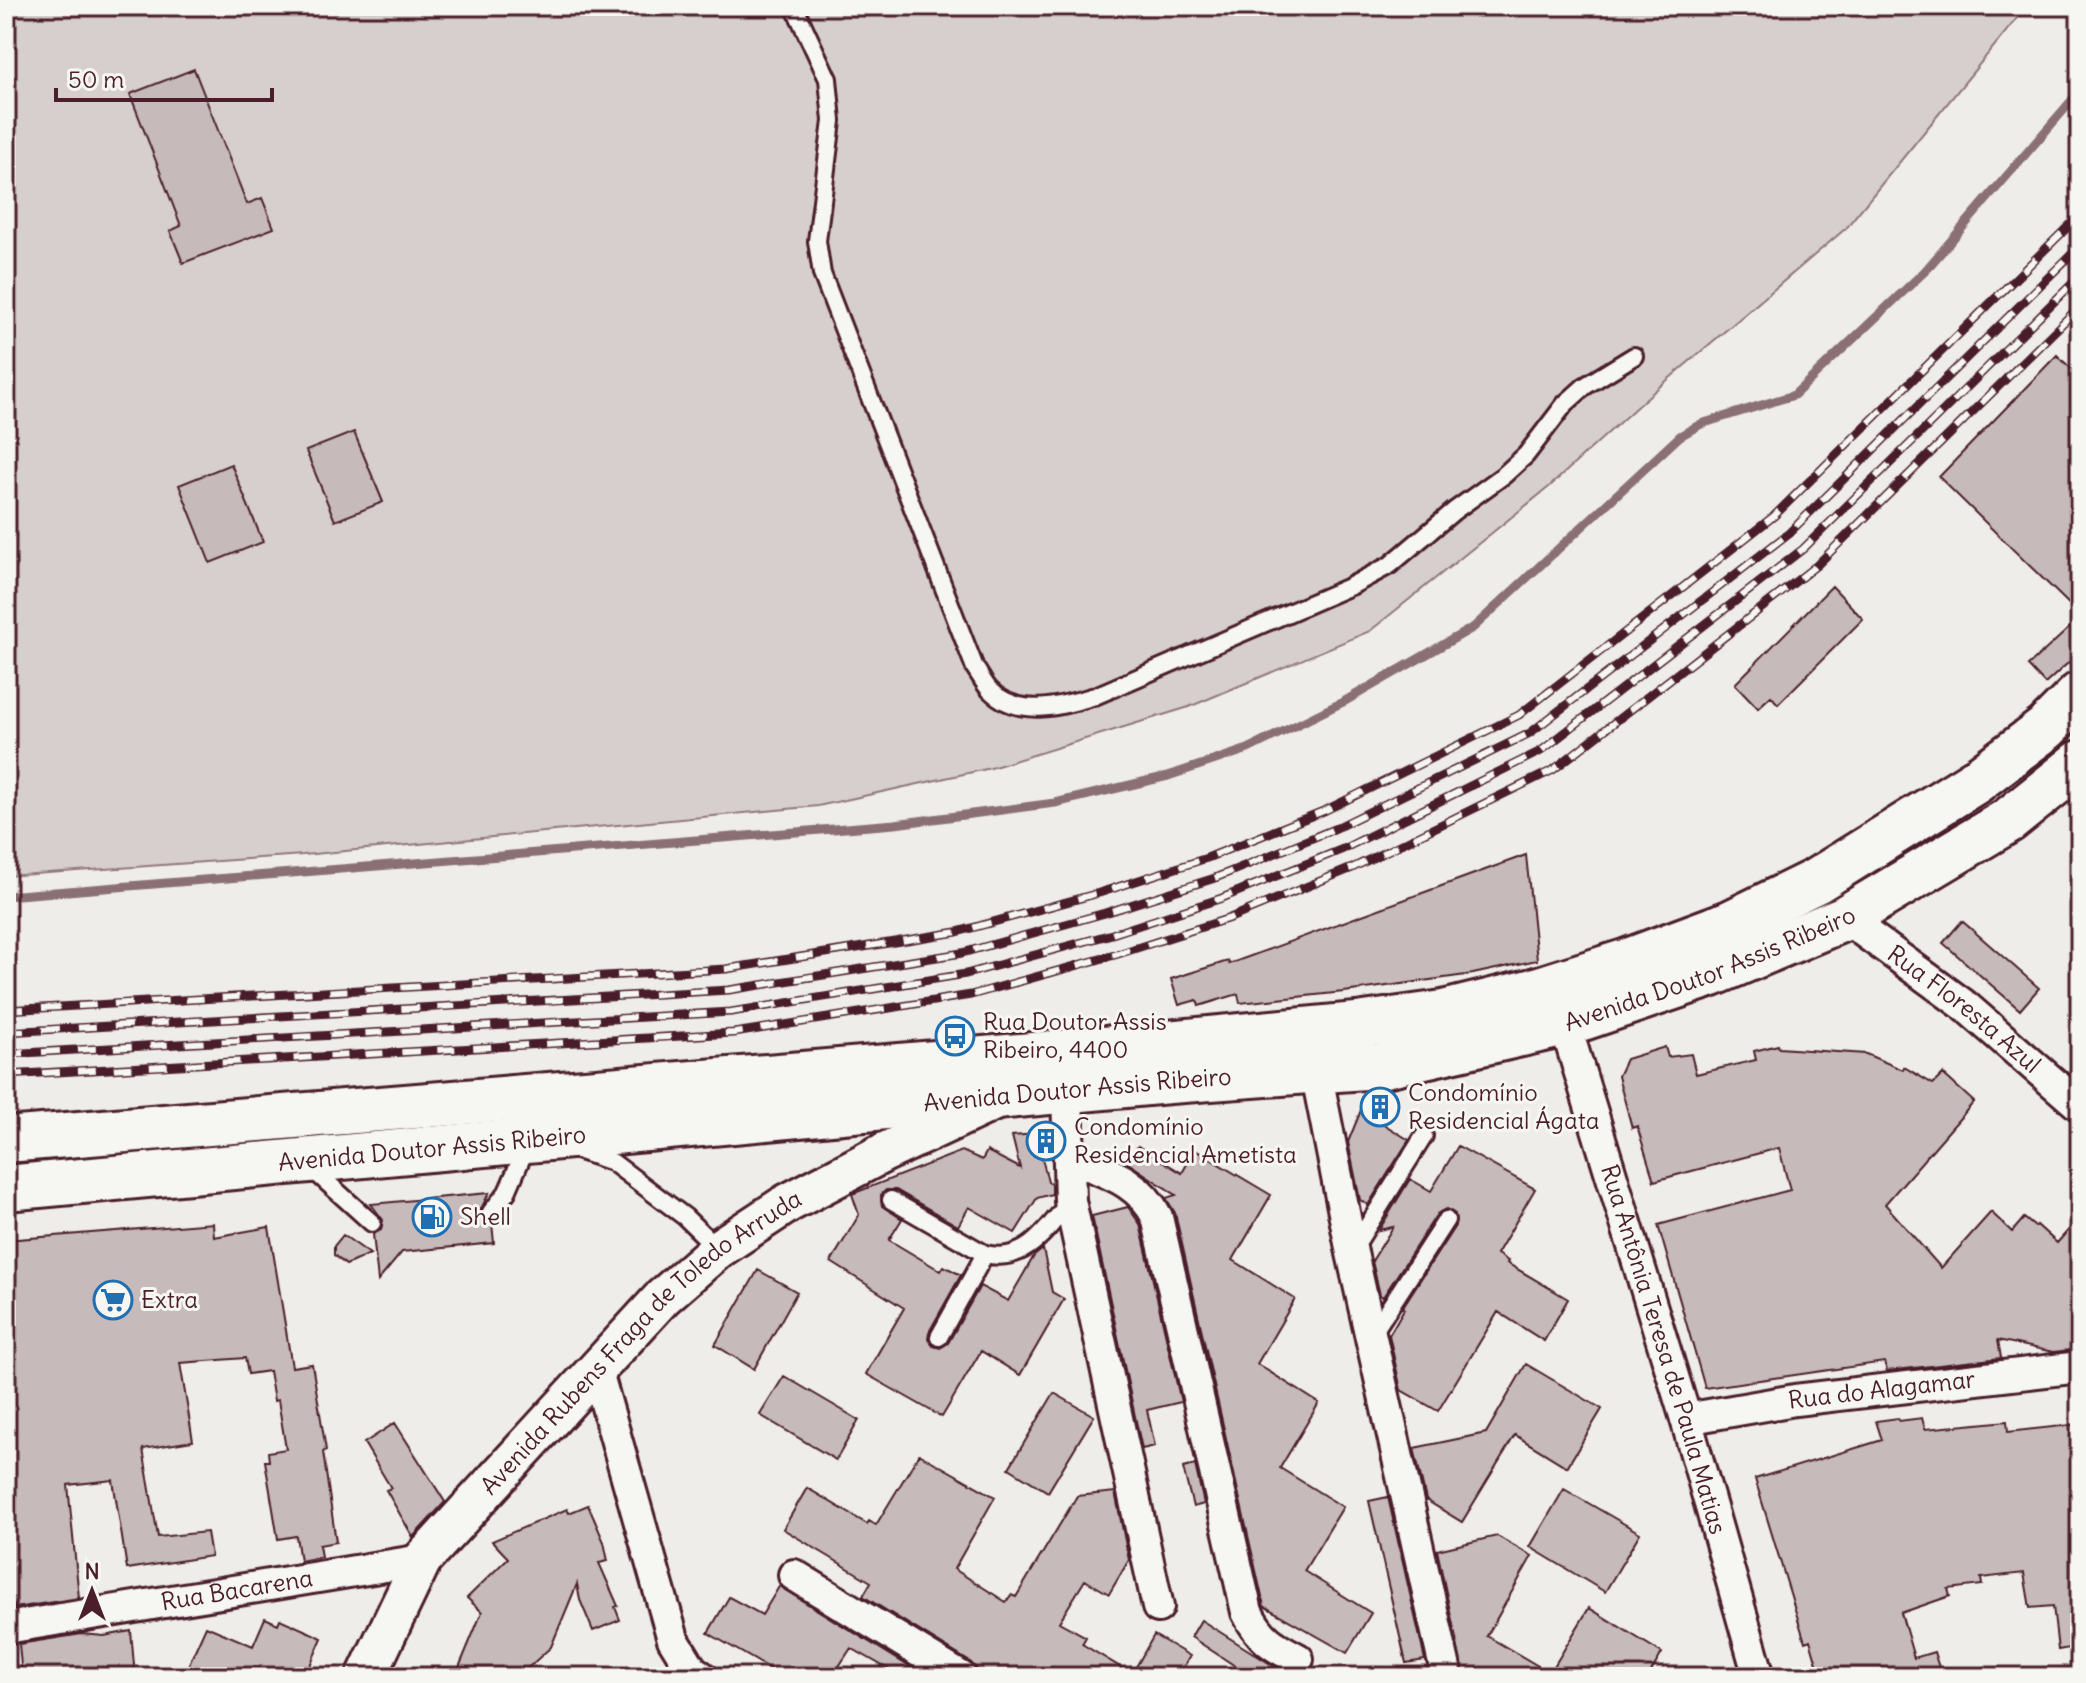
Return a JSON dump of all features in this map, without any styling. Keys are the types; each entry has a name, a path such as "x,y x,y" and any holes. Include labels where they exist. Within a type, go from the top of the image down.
{"main road":[{"name":"Avenida Doutor Assis Ribeiro","path":"6,1140 1120,1047 1357,1025 1443,1013 1533,991 1628,961 1730,923 1816,881 1976,781 2046,728 2080,694"},
{"name":"Avenida Doutor Assis Ribeiro","path":"6,1188 536,1138 1380,1066 1565,1024 1712,974 1845,918 2009,820 2080,763"}],"street":[{"name":"Rua Floresta Azul","path":"1845,918 1964,1005 2080,1106"},
{"name":"Rua Antônia Teresa de Paula Matias","path":"1565,1024 1686,1419 1759,1677"},
{"path":"1316,1071 1370,1337 1447,1677"},
{"path":"1067,1091 1070,1201 1158,1607"},
{"name":"Avenida Rubens Fraga de Toledo Arruda","path":"366,1677 422,1560 663,1297 718,1249 788,1203 885,1152 1002,1097"},
{"path":"1069,1157 1128,1183 1147,1197 1157,1217 1247,1612 1257,1632 1274,1647 1298,1659"},
{"name":"Rua do Alagamar","path":"1686,1419 1795,1400 2080,1367"},
{"path":"596,1368 673,1639 692,1670 702,1677"},
{"name":"Rua Bacarena","path":"6,1628 422,1560"},
{"path":"794,1575 961,1677"}],"lane":[{"path":"794,6 828,79 832,121 817,241 822,274 975,668 991,690 1010,704 1037,709 1095,696 1351,586 1390,565 1526,455 1565,404 1585,386 1634,356"},
{"path":"1352,1253 1424,1136"},
{"path":"491,1212 507,1192 536,1138 612,1162 685,1217 718,1249"},
{"path":"303,1161 372,1223"},
{"path":"891,1200 985,1254 997,1257 1011,1256 1036,1242 1070,1201"},
{"path":"1370,1337 1446,1220"},
{"path":"939,1337 985,1254"}],"shaded area":[{"path":"6,6 2027,6 1845,229 1644,400 1549,487 1370,631 1189,707 991,768 818,806 303,855 6,876"}],"building":[{"path":"194,69 247,204 262,198 274,228 183,263 170,231 181,226 130,94"},
{"path":"2057,355 2080,377 2080,615 1939,477"},
{"path":"354,432 383,502 335,521 306,451"},
{"path":"231,464 263,542 210,563 179,485"},
{"path":"1832,586 1863,619 1778,704 1771,696 1758,708 1735,684"},
{"path":"2080,618 2080,652 2045,684 2028,666"},
{"path":"1526,855 1537,960 1473,974 1344,992 1240,1003 1238,994 1199,1006 1197,1000 1179,1005 1171,979 1228,961 1229,964"},
{"path":"1962,921 2039,988 2020,1010 1943,943"},
{"path":"1778,1045 1779,1048 1866,1054 1903,1070 1904,1067 1933,1084 1943,1074 1974,1102 1885,1204 1941,1268 1991,1212 2012,1232 2024,1218 2057,1243 2080,1217 2080,1349 2053,1352 1998,1340 2001,1358 1887,1371 1884,1362 1705,1388 1658,1225 1790,1190 1779,1148 1654,1181 1637,1126 1632,1128 1618,1076 1626,1059 1665,1047 1668,1057 1691,1054 1696,1074 1756,1060 1754,1051"},
{"path":"1361,1110 1409,1140 1368,1205 1360,1200 1348,1142"},
{"path":"1036,1134 1048,1182 1052,1184 1052,1194 1037,1198 1015,1233 969,1207 958,1226 896,1190 886,1190 881,1195 882,1206 902,1219 889,1240 941,1271 944,1266 961,1275 929,1332 928,1338 933,1346 940,1348 948,1343 980,1286 1008,1301 1034,1256 1043,1249 1052,1292 1064,1299 1020,1375 981,1351 942,1417 866,1374 904,1308 831,1262 859,1215 852,1194 962,1151 982,1160 987,1151 1020,1168 1012,1136"},
{"path":"1138,1146 1182,1173 1195,1150 1271,1195 1233,1260 1295,1299 1257,1364 1319,1403 1280,1468 1343,1507 1304,1571 1371,1613 1347,1653 1264,1606 1175,1213 1166,1198 1176,1195 1128,1163"},
{"path":"1458,1146 1535,1189 1497,1254 1568,1299 1544,1341 1498,1312 1438,1411 1401,1390 1389,1335 1402,1308 1455,1226 1455,1214 1446,1209 1437,1214 1383,1297 1372,1261 1393,1227 1379,1230 1410,1179 1431,1191"},
{"name":"Shell","path":"489,1193 480,1211 484,1220 492,1223 494,1243 402,1252 378,1281 373,1234 381,1230 383,1220 371,1204"},
{"path":"1128,1207 1140,1224 1181,1402 1147,1410 1155,1446 1142,1449 1092,1216"},
{"path":"213,1223 214,1237 269,1227 292,1367 312,1364 336,1542 319,1545 321,1557 300,1561 296,1536 278,1539 265,1461 269,1461 268,1452 286,1449 278,1400 274,1401 269,1371 248,1374 245,1358 180,1363 193,1441 143,1449 158,1537 207,1532 211,1556 127,1569 113,1480 68,1485 79,1598 15,1608 14,1604 6,1604 6,1240"},
{"path":"343,1235 370,1254 346,1265 334,1255 334,1246"},
{"path":"758,1270 797,1292 754,1369 715,1345"},
{"path":"1526,1364 1602,1409 1567,1467 1515,1435 1462,1522 1426,1500 1414,1448 1486,1433"},
{"path":"784,1376 859,1420 836,1460 760,1415"},
{"path":"1054,1393 1094,1416 1048,1492 1009,1468"},
{"path":"1898,1418 1899,1421 1922,1418 1925,1429 2007,1421 2008,1432 2080,1424 2080,1646 2058,1650 2053,1606 2030,1608 2024,1573 1981,1578 1982,1585 1948,1589 1950,1596 1901,1613 1914,1658 1934,1652 1942,1677 1821,1677 1810,1640 1805,1642 1755,1479 1882,1440 1876,1421"},
{"path":"395,1423 445,1502 413,1537 386,1490 391,1488 364,1443"},
{"path":"919,1454 995,1497 954,1569 1006,1602 1011,1595 1016,1597 1077,1496 1115,1492 1129,1560 1109,1594 1085,1580 1059,1622 1086,1637 1082,1644 1132,1674 1154,1635 1190,1656 1178,1677 979,1677 970,1662 863,1596 871,1582 783,1529 807,1488 867,1524 869,1521 876,1525"},
{"path":"1195,1465 1204,1504 1193,1507 1183,1468"},
{"path":"1564,1489 1640,1533 1605,1592 1530,1547"},
{"path":"1388,1497 1425,1660 1406,1663 1369,1501"},
{"path":"588,1505 604,1542 608,1561 599,1563 618,1606 615,1607 620,1620 593,1631 577,1584 551,1647 518,1677 455,1677 482,1612 467,1598 508,1558 492,1541 567,1509 569,1513"},
{"path":"1497,1536 1532,1556 1487,1636 1550,1673 1589,1608 1662,1653 1648,1677 1464,1677 1437,1550"},
{"path":"780,1585 926,1677 902,1677 851,1648 832,1677 784,1677 708,1633 729,1597 762,1615"},
{"path":"265,1618 278,1624 280,1619 322,1638 305,1677 183,1677 206,1626 253,1646"},
{"path":"1201,1620 1294,1677 1252,1677 1191,1637"},
{"path":"131,1631 135,1677 22,1677 19,1644 82,1634 104,1636"}],"waterway":[{"path":"6,896 895,824 1055,803 1168,776 1248,749 1345,701 1474,627 1680,436 1701,424 1794,395 1925,271 2080,91"}],"railway":[{"path":"6,1010 726,969 957,932 1099,893 1207,858 1326,810 1519,715 1774,516 2080,215"},
{"path":"6,1032 729,990 962,953 1215,878 1334,829 1530,733 1789,533 2080,246"},
{"path":"6,1054 731,1012 966,974 1112,934 1222,898 1343,849 1541,751 1803,549 2080,276"},
{"path":"6,1075 734,1033 971,995 1118,954 1230,918 1352,868 1553,770 1817,565 2080,306"}],"place":[{"name":"Rua Doutor Assis Ribeiro, 4400","path":"955,1036"},
{"name":"Condomínio Residencial Ágata","path":"1380,1107"},
{"name":"Condomínio Residencial Ametista","path":"1046,1141"},
{"name":"Shell","path":"432,1217"},
{"name":"Extra","path":"113,1300"}]}
